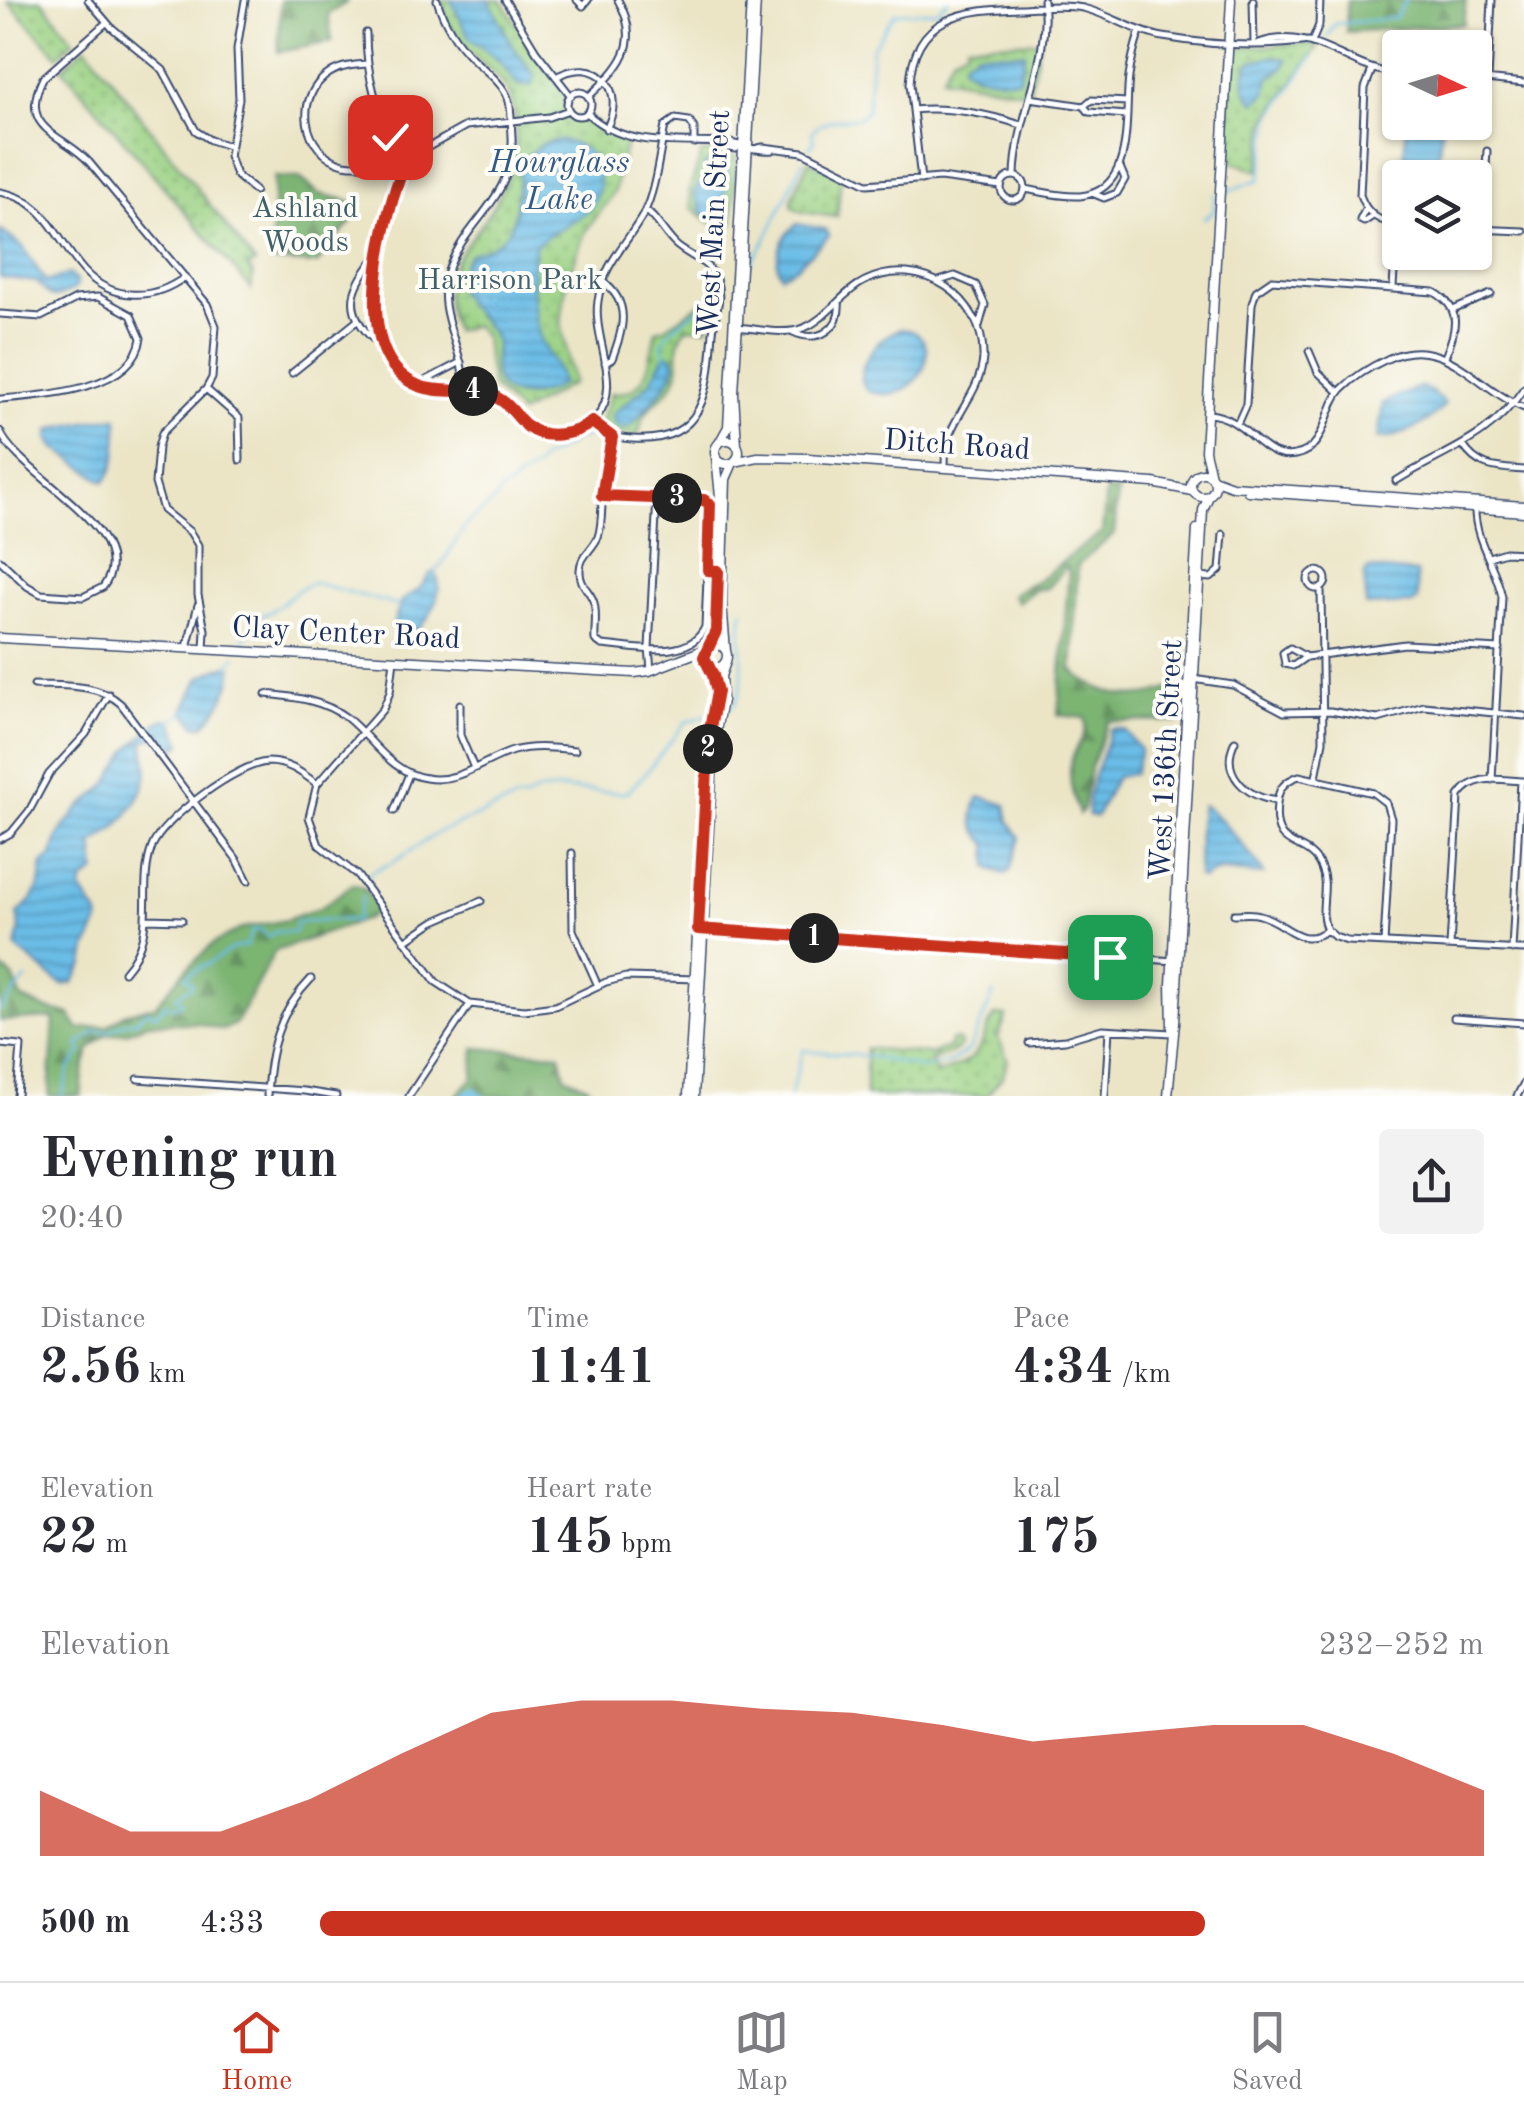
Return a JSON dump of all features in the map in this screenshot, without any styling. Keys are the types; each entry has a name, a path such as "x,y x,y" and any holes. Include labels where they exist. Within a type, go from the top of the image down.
{"street":[{"path":"88,0 106,22 163,70 196,130 206,139 230,146"},
{"path":"245,0 237,49 238,103 230,146 233,170 255,191"},
{"path":"437,0 456,39 504,90 511,120 512,152 502,188 456,254 446,280 445,314 462,362 464,391"},
{"path":"505,0 571,96"},
{"path":"578,0 583,6 588,0"},
{"path":"588,96 620,64 628,38 627,21 618,0"},
{"name":"West Main Street","path":"718,445 728,427 753,0"},
{"path":"1231,0 1206,452 1212,477 1232,486 1475,506"},
{"path":"1253,0 1256,44"},
{"path":"1310,41 1319,22 1320,0"},
{"path":"1490,30 1492,0"},
{"path":"920,180 910,84 913,60 934,28 971,10 1043,4 1082,8 1140,31 1176,39 1256,44 1301,38 1382,71"},
{"path":"1015,176 1021,125 1040,60 1043,4"},
{"path":"106,22 42,78 37,98 39,120 48,133 84,156 210,308 216,326 213,374 206,390 162,433 155,482 163,510 190,532 198,545 204,649"},
{"path":"1025,189 1075,196 1092,193 1111,180 1120,166 1131,64 1140,31"},
{"path":"366,33 367,64 378,109 398,151"},
{"path":"367,64 339,68 320,80 308,100 308,128 317,146 335,160 356,165 390,163"},
{"path":"556,77 582,69 606,82 614,104 606,129"},
{"path":"1372,70 1366,88 1360,190 1366,208 1382,219"},
{"path":"1492,80 1524,84"},
{"path":"579,92 588,96 591,105 587,113 576,116 569,110 571,96 579,92"},
{"path":"1030,98 1084,106 1089,112 1126,115"},
{"path":"1084,106 1091,100 1127,102"},
{"path":"912,110 935,109 1021,125"},
{"path":"416,154 457,128 548,117 569,110"},
{"path":"587,113 606,129 625,137 745,147 756,152 776,149 806,153 867,184 946,178 1002,186"},
{"path":"400,176 380,252 376,304 381,340 400,372 417,385 498,398 538,432 569,433 592,422 606,398 605,364 596,322 602,281 611,260 645,210 666,124 678,118 692,124 694,143"},
{"path":"390,163 398,151 408,148 416,154"},
{"path":"1485,160 1486,151"},
{"path":"400,176 415,169 416,154"},
{"path":"390,163 400,176"},
{"path":"1092,193 1104,198 1117,193 1125,179 1120,166"},
{"path":"1015,176 1022,180 1025,189 1019,198 1011,199 1004,196 1002,186 1008,177 1015,176"},
{"path":"0,192 36,206 84,271 118,292 152,294 185,278"},
{"path":"1366,208 1360,220 1364,222 1374,216"},
{"path":"592,422 612,437 644,440 674,431 700,408 710,378 719,307 715,276 674,244 645,210"},
{"path":"1492,230 1524,232"},
{"path":"380,252 360,275 353,302 358,320 371,338 381,340"},
{"path":"1393,286 1395,270"},
{"path":"790,331 812,323 869,279 891,273 913,272 938,281 963,300 979,326 983,349 980,375 950,433 944,468"},
{"path":"938,281 961,276 980,289 986,304 979,326"},
{"path":"1238,422 1246,404 1252,304 1261,286 1282,279 1434,292 1453,310 1455,332 1445,357"},
{"path":"602,281 619,299 624,317 612,359 605,364"},
{"path":"1453,310 1492,294"},
{"path":"0,314 42,316 76,299 98,297 131,315 141,338 130,361 92,384 64,394 0,399"},
{"path":"735,327 790,331 808,338 827,332 839,315 839,301"},
{"path":"292,374 358,320"},
{"name":"West Main Street","path":"735,327 737,446"},
{"path":"1310,351 1318,372 1340,392"},
{"path":"1208,414 1238,422 1269,450 1285,456 1299,454 1320,437 1340,392 1396,355 1418,351 1445,357 1524,408"},
{"path":"417,385 462,362"},
{"path":"1396,481 1463,445 1513,404 1524,388"},
{"path":"206,390 240,418 240,460"},
{"path":"0,431 12,452 83,512 109,548 112,567 100,590 77,597 36,592 0,560"},
{"path":"612,437 598,536 583,556 580,568 581,582 595,605 596,643 678,648 695,642 704,627 713,571 721,500 718,445 728,440 737,446 739,454 726,479 722,592 726,662 714,740 691,1096"},
{"path":"1463,445 1479,464 1524,470"},
{"name":"Ditch Road","path":"737,446 758,456"},
{"path":"1194,477 1206,452"},
{"path":"716,456 721,463 734,463"},
{"name":"Ditch Road","path":"734,463 758,456 1153,482 1203,473 1212,477"},
{"name":"West 136th Street","path":"1194,477 1197,577"},
{"name":"West 136th Street","path":"1168,1096 1197,577 1203,508 1211,494 1212,477"},
{"name":"Ditch Road","path":"1153,482 1194,494 1211,494"},
{"path":"1211,494 1242,491 1524,509"},
{"path":"602,496 709,502 716,631 707,648 706,664 716,684 717,712"},
{"path":"651,670 657,497"},
{"path":"1475,506 1475,528 1502,598 1492,780"},
{"path":"1197,577 1212,578 1220,570 1223,534"},
{"path":"1489,556 1524,553"},
{"path":"1316,777 1322,750 1321,588"},
{"path":"187,648 199,602"},
{"name":"Clay Center Road","path":"0,638 634,673 707,648"},
{"path":"707,648 716,644 726,651"},
{"path":"1306,657 1290,648 1282,658 1289,666 1306,657 1406,644 1500,649"},
{"path":"687,658 718,668 726,662"},
{"path":"394,660 386,703 363,735 317,784 309,810 314,836 324,851 356,875 436,982 470,1004 534,1010 637,976 698,979"},
{"path":"1191,679 1233,685 1278,711 1322,711 1372,720 1424,706 1524,716"},
{"path":"34,685 91,688 121,704 245,870 248,881"},
{"path":"0,839 11,833 29,812 49,774 86,734 108,694"},
{"path":"266,694 324,705 346,718 410,774 439,780 460,776 509,752 528,748 575,750"},
{"path":"460,704 461,742 474,769"},
{"path":"1234,741 1230,762 1236,780 1252,794 1277,801"},
{"path":"124,972 143,941 150,856 154,841 164,828 237,772 262,763 290,766 317,784"},
{"path":"394,811 410,774"},
{"path":"1384,943 1391,819 1388,807 1373,793 1316,777 1289,779 1277,801 1276,824 1280,835 1316,860 1322,870 1322,916 1327,930 1339,939 1384,943 1524,950"},
{"path":"1450,946 1458,801 1469,784 1523,781 1512,950"},
{"path":"572,853 573,930 598,986"},
{"path":"405,940 433,922 482,901"},
{"path":"1234,914 1262,915 1303,938 1327,930"},
{"path":"147,919 182,920"},
{"path":"700,929 1175,961"},
{"path":"267,1092 278,1026 311,979"},
{"path":"410,1096 470,1004"},
{"path":"1454,1018 1524,1023"},
{"path":"1105,1096 1109,1030"},
{"path":"1029,1043 1109,1030 1172,1031"},
{"path":"0,1044 21,1046 17,1096"},
{"path":"138,1079 336,1096"},
{"path":"1517,1096 1524,1083"}],"green space":[{"path":"42,0 74,41 58,56 8,1"},
{"path":"281,0 346,0 328,14 332,42 278,52"},
{"name":"Harrison Park","path":"440,0 502,0 531,49 566,94 568,114 588,118 626,142 614,193 585,232 566,284 561,322 573,383 520,414 492,386 484,337 474,325 454,332 447,293 456,261 504,187 515,154 515,118 508,91 461,42"},
{"path":"1347,0 1466,0 1463,24 1346,32"},
{"path":"1040,41 1029,92 942,77 952,56 966,49 967,44"},
{"path":"1308,43 1318,47 1267,119 1259,171 1224,159 1234,51"},
{"path":"86,46 255,263 248,267 253,274 251,289 62,68"},
{"path":"702,152 728,152 736,158 733,224 711,223 692,208 689,191"},
{"path":"809,160 841,177 837,217 792,207 792,197"},
{"name":"Ashland Woods","path":"274,177 300,178 320,194 351,201 351,222 317,264 271,261"},
{"path":"714,295 708,328 686,327 679,343 677,375 669,390 644,416 639,435 613,433 600,422 611,393 624,392 640,382 649,364 656,330"},
{"path":"1106,490 1118,492 1114,534 1078,565 1072,670 1096,687 1122,695 1149,695 1177,685 1179,722 1108,721 1079,814 1070,770 1084,734 1085,718 1058,715 1069,570 1066,567 1047,588 1035,590 1017,602 1012,595 1102,533"},
{"path":"353,884 364,888 378,908 369,918 275,951 236,1023 223,1030 196,1023 148,1023 127,1032 105,1035 90,1049 81,1096 49,1096 54,1018 0,1021 0,967 13,977 22,999 70,1014 78,1029 108,1026 124,1014 155,1006 213,944 243,928 287,920 322,907"},
{"path":"996,1015 1006,1016 998,1038 1008,1060 1002,1077 986,1096 866,1096 866,1048 930,1054 957,1040 961,1045 955,1051 931,1061 937,1074 972,1057"},
{"path":"475,1048 560,1054 565,1076 589,1087 584,1096 456,1096 473,1078"}],"water":[{"path":"451,0 489,0 514,48 535,76 531,86 518,85 499,61 469,37"},
{"path":"978,52 1025,53 1019,79 989,77 967,69 963,65 965,60"},
{"path":"1271,57 1287,59 1282,69 1269,77 1266,93 1256,102 1246,89 1246,72 1251,62"},
{"name":"Hourglass Lake","path":"560,140 591,156 597,167 597,197 581,215 534,247 536,323 561,384 533,395 514,395 499,384 494,369 495,340 463,298 458,280 470,254 492,246 510,228 523,159 544,143"},
{"path":"1405,140 1440,140 1438,160 1404,160"},
{"path":"714,159 727,165 728,172 724,214 714,219 702,212 694,192 704,178 705,164"},
{"path":"797,224 826,229 829,236 795,268 781,275 780,247"},
{"path":"0,230 22,246 46,282 69,274 77,282 76,288 54,297 37,282 0,277"},
{"path":"901,329 916,333 924,343 924,368 916,381 903,390 887,394 868,391 861,381 868,356 885,337"},
{"path":"666,354 675,363 663,388 631,426 614,424 612,415 649,384"},
{"path":"1419,387 1431,391 1445,404 1415,428 1378,439 1383,403"},
{"path":"116,417 116,454 104,482 53,446 49,438 50,430 58,427"},
{"path":"1369,569 1416,573 1418,600 1412,604 1366,606 1364,574"},
{"path":"435,572 437,596 426,620 415,631 393,626 401,602"},
{"path":"227,665 232,668 232,675 223,699 204,725 196,725 184,711 200,677"},
{"path":"166,719 172,721 182,744 175,749 161,734 144,741 147,770 140,795 119,823 93,844 96,872 83,881 81,889 99,922 84,965 73,983 62,985 16,948 18,914 32,900 43,864 51,858 60,833 78,809 106,786 129,749"},
{"path":"1110,729 1125,730 1140,750 1134,774 1116,777 1096,817 1088,815 1092,782"},
{"path":"982,797 1006,805 1009,821 1020,838 1010,871 1005,874 989,868 988,844 974,823 975,806"},
{"path":"1202,805 1244,847 1264,874 1225,871 1203,879 1198,877"}],"waterway":[{"path":"809,147 814,143 812,131 818,126 859,118 867,111 872,48 895,13 937,11 948,0"},
{"path":"1326,38 1335,24 1395,18 1406,0"},
{"path":"1223,193 1260,179 1271,117 1313,56"},
{"path":"747,269 764,243 803,161"},
{"path":"1204,218 1213,212 1215,194"},
{"path":"667,357 662,345 667,334 709,303"},
{"path":"435,574 468,522 495,501 500,492 538,466 541,459 574,440 592,435"},
{"path":"240,646 260,616 308,585 316,583 399,606"},
{"path":"724,709 731,708 741,687 744,610"},
{"path":"228,667 236,656"},
{"path":"171,721 186,712"},
{"path":"368,879 371,872 439,832 539,791 626,793 686,722 707,715"},
{"path":"62,1096 69,1070 82,1051 78,1045 97,1031 136,1021 146,1011 157,1014 165,1004 180,1005 182,1002 176,996 192,986 185,978 229,951 246,946 253,930 261,930 268,937 275,932 295,932 296,922 356,921 363,897"},
{"path":"0,1010 26,979"},
{"path":"790,1096 803,1050 872,1057 924,1068 951,1062 969,1050 994,993"},
{"path":"465,1096 474,1091 479,1096"}],"route":[{"path":"390,137 398,151 391,166 400,176 382,236 376,304 381,340 387,356 400,372 420,386 496,397 538,432 569,433 592,422 612,437 602,496 704,500 710,504 708,570 718,571 717,629 704,661 717,692 709,734 698,929 1110,957"}]}
